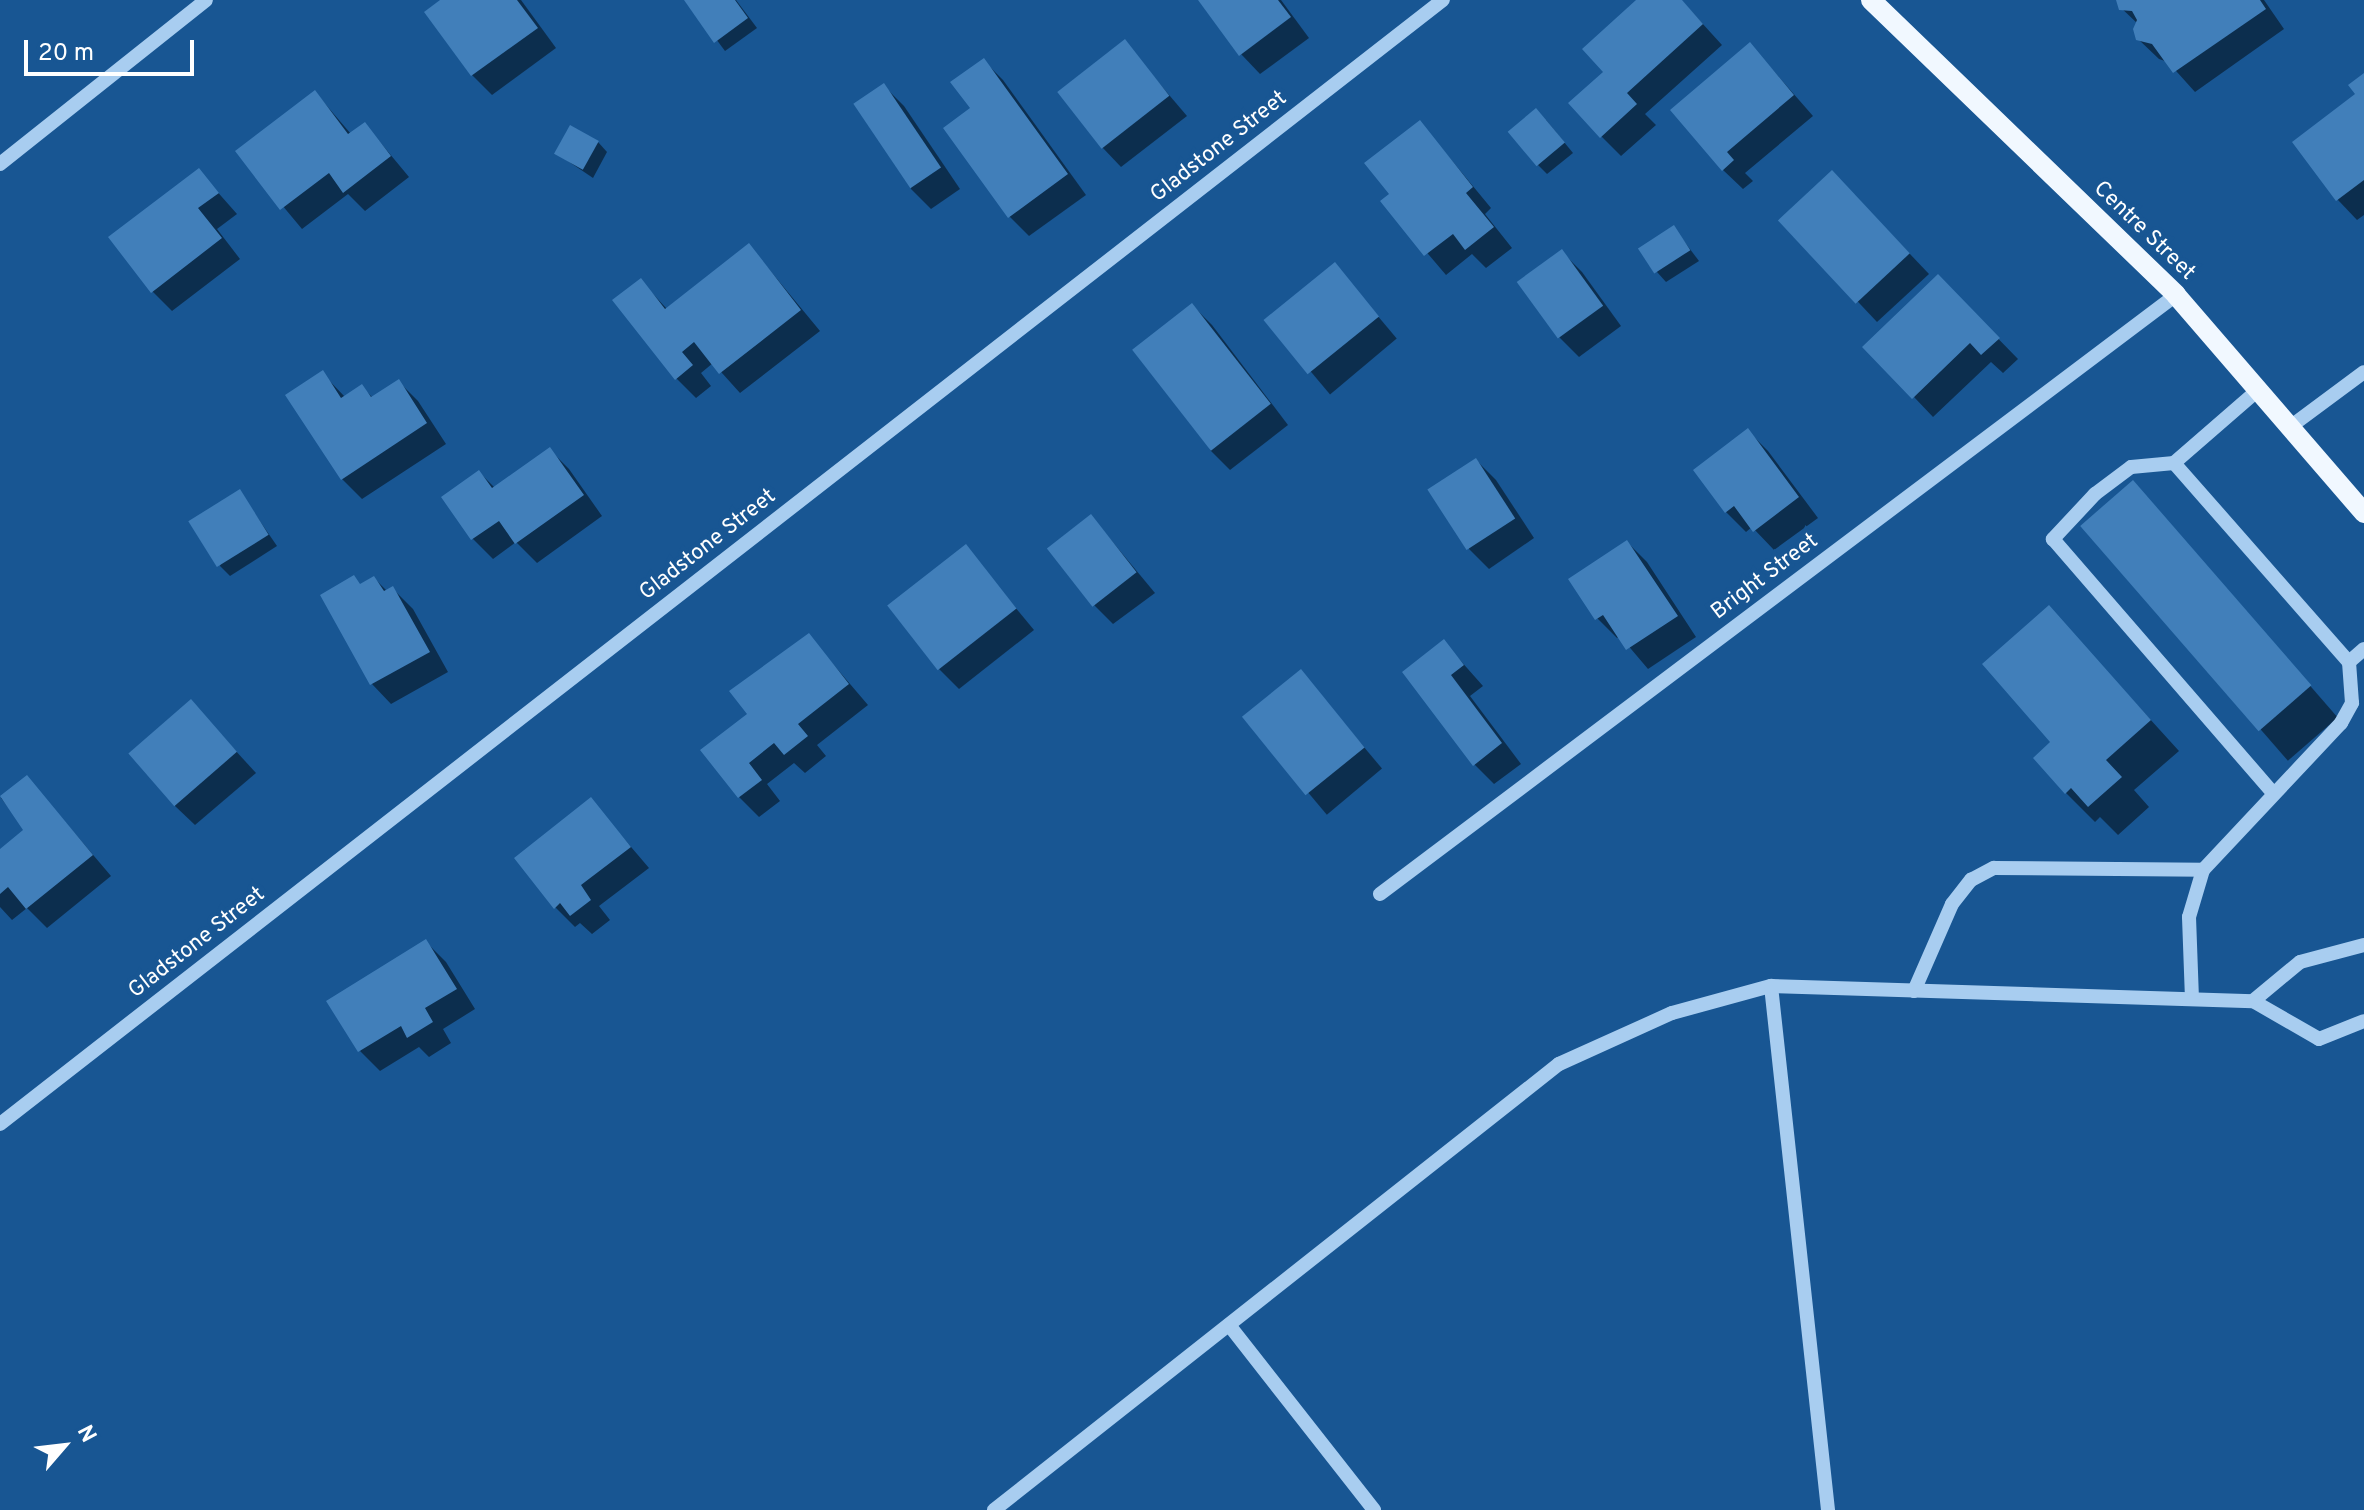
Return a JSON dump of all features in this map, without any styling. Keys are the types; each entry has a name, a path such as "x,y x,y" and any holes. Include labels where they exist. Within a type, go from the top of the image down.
{"main road":[{"name":"Centre Street","path":"1871,0 2176,295 2364,513"}],"street":[{"path":"0,164 206,0"},
{"name":"Gladstone Street","path":"0,1124 1443,0"},
{"name":"Bright Street","path":"1380,894 2176,295"},
{"path":"2290,427 2364,372"},
{"path":"2258,390 2174,463 2131,467 2095,494 2053,539 2274,794"},
{"path":"2174,463 2349,662 2352,703 2203,870 2189,917 2192,999"},
{"path":"2349,662 2364,649"},
{"path":"1914,991 1952,904 1971,880 1994,868 2203,870"},
{"path":"2253,1001 2300,962 2364,945"},
{"path":"1771,986 1828,1510"},
{"path":"994,1510 1559,1064 1672,1013 1771,986 2253,1001 2319,1039 2364,1021"},
{"path":"1229,1325 1374,1510"}],"building":[{"path":"440,0 517,0 538,28 471,76 424,12"},
{"path":"684,0 735,0 748,18 714,43"},
{"path":"1198,0 1278,0 1291,17 1239,56"},
{"path":"1636,0 1682,0 1703,24 1627,93 1637,104 1600,138 1568,103 1603,72 1582,49"},
{"path":"2116,0 2260,0 2266,9 2173,73 2152,44 2136,40 2133,29 2137,20 2132,11 2119,10"},
{"path":"1125,39 1169,96 1102,149 1057,92"},
{"path":"1750,42 1794,95 1727,152 1734,160 1722,171 1670,110"},
{"path":"984,58 1068,174 1008,218 943,128 970,108 950,82"},
{"path":"2364,73 2364,180 2336,201 2292,142 2355,94 2348,85"},
{"path":"884,83 941,168 910,188 853,104"},
{"path":"315,90 348,134 365,122 391,156 343,193 329,173 280,210 235,151"},
{"path":"1536,108 1565,142 1537,166 1508,132"},
{"path":"1420,120 1473,187 1466,193 1494,227 1465,250 1453,234 1424,256 1380,201 1389,194 1364,163"},
{"path":"570,125 599,141 583,170 554,154"},
{"path":"199,168 219,193 198,208 222,238 151,293 108,237"},
{"path":"1832,170 1910,253 1856,304 1778,220"},
{"path":"1674,225 1690,250 1654,274 1638,248"},
{"path":"749,243 801,310 719,374 694,342 682,352 693,365 675,380 612,300 641,278 665,309"},
{"path":"1562,249 1603,306 1558,339 1517,282"},
{"path":"1335,262 1379,316 1308,374 1264,320"},
{"path":"1938,274 2000,338 1981,355 1970,343 1912,399 1862,347"},
{"path":"1192,303 1271,404 1211,451 1132,350"},
{"path":"323,370 341,398 362,384 371,397 399,379 427,423 341,480 285,395"},
{"path":"1748,428 1799,497 1753,532 1734,506 1725,513 1693,470"},
{"path":"550,447 584,495 515,544 499,521 471,540 441,497 479,470 492,488"},
{"path":"1476,458 1515,518 1467,550 1427,490"},
{"path":"2133,480 2311,685 2259,731 2080,526"},
{"path":"240,489 269,535 217,567 188,521"},
{"path":"1091,514 1137,572 1092,607 1047,548"},
{"path":"1627,540 1678,616 1626,650 1603,615 1595,620 1568,579"},
{"path":"966,544 1016,609 938,670 887,606"},
{"path":"354,575 360,584 374,576 384,591 393,586 430,652 370,685 320,595"},
{"path":"2049,605 2151,720 2106,760 2122,777 2088,807 2071,788 2065,794 2033,758 2050,742 1982,664"},
{"path":"809,633 849,684 798,724 808,736 784,755 774,743 749,763 762,780 738,798 700,750 747,714 729,691"},
{"path":"1444,639 1464,665 1451,675 1502,743 1473,766 1402,672"},
{"path":"1301,669 1365,747 1305,795 1242,717"},
{"path":"191,699 237,752 174,806 128,753"},
{"path":"27,775 93,855 26,909 8,887 0,894 0,849 23,830 0,796"},
{"path":"591,797 631,847 581,885 591,900 570,916 560,903 554,909 514,858"},
{"path":"426,939 457,989 425,1008 433,1022 407,1038 401,1026 358,1052 326,1001"}]}
